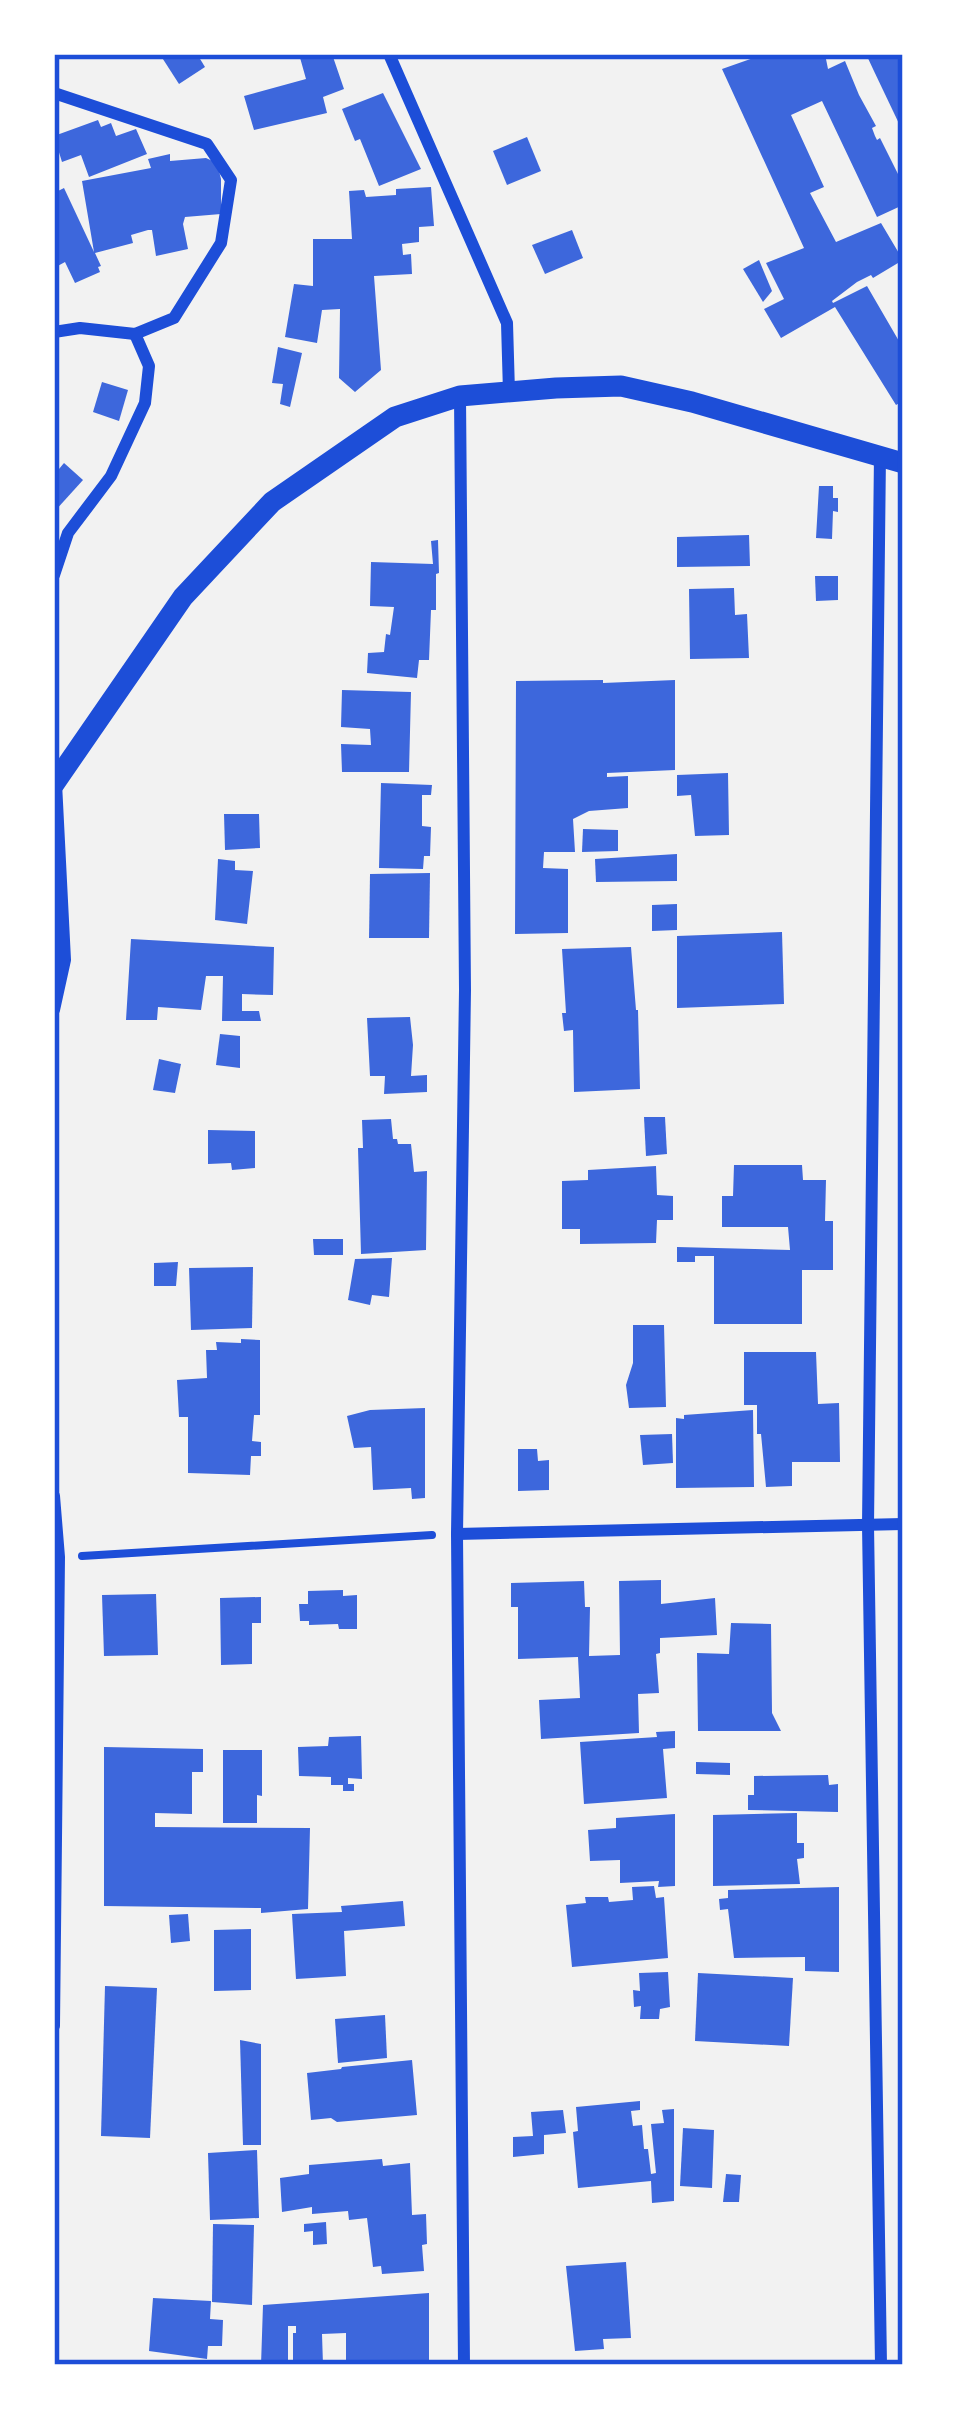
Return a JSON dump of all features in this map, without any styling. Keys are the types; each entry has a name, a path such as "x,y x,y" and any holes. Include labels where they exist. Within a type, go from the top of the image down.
{"street":[{"path":"389,54 507,323 509,392"},
{"path":"54,92 207,144 231,180 220,243 174,318 136,334 80,328 54,332"},
{"path":"54,575 68,533 111,476 145,403 149,366 136,334"},
{"path":"54,1010 64,960 55,783 183,597 272,502 395,417 460,396 621,386 903,463"},
{"path":"460,396 465,990 458,1534 464,2365"},
{"path":"880,454 868,1526 881,2365"},
{"path":"54,1496 59,1557 54,2026"},
{"path":"458,1534 903,1524"}],"path":[{"path":"59,1557 458,1534"}],"building":[{"path":"197,54 205,67 179,84 161,56"},
{"path":"299,54 332,54 344,89 323,97 327,113 254,130 244,96 306,79"},
{"path":"765,54 825,54 828,69 845,61 876,126 872,128 875,136 903,184 903,205 877,217 822,101 791,115 824,187 810,193 836,242 881,223 903,260 857,282 832,301 867,286 903,348 903,401 896,405 835,307 781,338 764,309 784,299 766,263 804,248 722,69"},
{"path":"866,54 903,54 903,132 873,69"},
{"path":"383,93 421,169 379,186 342,109"},
{"path":"98,120 101,127 111,123 116,136 136,129 147,154 89,177 81,155 62,162 54,136"},
{"path":"527,137 541,171 507,185 493,151"},
{"path":"170,154 170,161 206,158 217,163 221,179 221,214 185,217 188,249 156,256 152,230 148,230 131,235 133,243 95,253 100,272 75,283 65,262 54,268 54,193 64,188 94,252 82,181 151,168 148,159"},
{"path":"431,187 434,226 419,227 419,242 402,244 403,255 411,254 412,274 374,276 381,370 355,392 339,378 340,309 322,310 317,343 285,337 294,284 313,286 313,239 352,239 349,191 364,190 366,197"},
{"path":"572,230 583,258 545,274 532,245"},
{"path":"759,260 772,291 763,302 743,269"},
{"path":"278,347 302,353 290,407 280,404 283,384 272,383"},
{"path":"102,382 128,390 119,421 93,412"},
{"path":"64,463 83,480 54,512 54,475"},
{"path":"819,486 833,486 833,498 838,498 832,539 816,538"},
{"path":"749,535 750,566 677,567 677,537"},
{"path":"438,540 429,660 419,660 417,678 367,673 368,653 384,652 394,607 370,606 371,562 433,564 431,541"},
{"path":"815,576 838,576 838,600 816,601"},
{"path":"734,588 735,615 747,614 749,658 690,659 689,589"},
{"path":"675,680 675,770 607,773 607,777 628,776 628,808 589,811 573,819 575,852 544,852 543,868 568,869 568,933 515,934 516,681"},
{"path":"342,690 411,692 409,772 342,772 341,744 371,745 370,729 341,727"},
{"path":"728,773 729,835 695,836 691,795 677,796 677,775"},
{"path":"381,783 432,785 431,795 422,795 422,826 431,827 430,856 424,856 423,869 379,868"},
{"path":"224,814 259,814 260,848 225,850"},
{"path":"583,829 618,830 618,851 582,852"},
{"path":"677,854 677,881 596,882 595,859"},
{"path":"218,859 235,861 235,870 253,871 247,924 215,920"},
{"path":"430,873 429,938 369,938 370,874"},
{"path":"677,904 677,930 652,931 652,905"},
{"path":"782,932 784,1004 677,1008 677,936"},
{"path":"131,939 274,947 273,995 242,994 242,1011 259,1011 261,1021 222,1021 223,976 206,976 201,1010 158,1007 157,1020 126,1020"},
{"path":"631,947 640,1089 574,1092 573,1030 564,1031 562,1013 566,1013 562,949"},
{"path":"410,1017 411,1076 427,1075 427,1092 384,1094 385,1076 370,1076 367,1018"},
{"path":"220,1034 240,1036 240,1068 216,1065"},
{"path":"159,1059 181,1064 175,1093 153,1090"},
{"path":"644,1117 665,1117 667,1154 646,1156"},
{"path":"391,1119 393,1139 411,1144 414,1172 427,1171 426,1250 361,1254 358,1148 363,1148 362,1120"},
{"path":"208,1130 255,1131 255,1168 232,1170 231,1163 208,1164"},
{"path":"734,1165 802,1165 803,1180 826,1180 825,1221 833,1221 833,1270 802,1270 802,1324 714,1324 714,1256 677,1262 677,1247 790,1250 788,1227 722,1227 722,1196 733,1196"},
{"path":"656,1166 657,1195 673,1196 673,1220 657,1220 656,1243 580,1244 580,1229 562,1229 562,1181 588,1180 588,1170"},
{"path":"313,1239 343,1239 343,1255 314,1255"},
{"path":"392,1258 389,1297 372,1295 370,1305 348,1300 355,1259"},
{"path":"178,1262 176,1286 154,1286 154,1263"},
{"path":"253,1267 252,1328 191,1330 189,1268"},
{"path":"633,1325 664,1325 666,1407 629,1408 626,1385 633,1363"},
{"path":"241,1339 260,1340 260,1415 254,1415 252,1441 261,1442 261,1456 251,1456 250,1475 188,1473 188,1417 179,1417 177,1380 207,1378 206,1350 217,1350 216,1342 241,1343"},
{"path":"744,1352 816,1352 818,1404 839,1403 840,1462 792,1462 792,1486 766,1487 757,1405 744,1405"},
{"path":"425,1408 425,1498 412,1499 411,1488 373,1490 371,1447 354,1448 347,1416 370,1410"},
{"path":"753,1410 754,1487 676,1488 676,1418"},
{"path":"672,1434 673,1463 643,1465 640,1435"},
{"path":"518,1449 537,1449 538,1461 549,1460 549,1490 518,1491"},
{"path":"661,1580 661,1604 715,1598 717,1635 660,1638 660,1653 656,1654 659,1693 638,1694 639,1733 541,1739 539,1700 580,1698 578,1657 518,1659 518,1607 511,1607 511,1583 584,1581 585,1607 590,1607 589,1656 620,1655 619,1581"},
{"path":"343,1590 343,1596 357,1595 357,1629 300,1621 299,1604 308,1604 308,1591"},
{"path":"156,1594 158,1655 104,1656 102,1595"},
{"path":"261,1597 261,1623 252,1623 252,1664 221,1665 220,1598"},
{"path":"731,1623 771,1624 772,1713 781,1731 698,1731 697,1653 729,1654"},
{"path":"675,1731 675,1748 663,1749 667,1798 584,1804 580,1742 657,1737 656,1732"},
{"path":"361,1736 362,1779 348,1778 354,1791 331,1785 331,1777 299,1776 298,1747 328,1746 329,1737"},
{"path":"104,1747 203,1749 203,1772 192,1772 192,1814 155,1813 155,1827 310,1828 308,1909 261,1913 261,1908 104,1906"},
{"path":"223,1750 262,1750 257,1823 223,1823"},
{"path":"696,1762 730,1763 730,1775 696,1774"},
{"path":"828,1775 829,1785 838,1784 838,1812 748,1810 754,1776"},
{"path":"797,1813 797,1843 804,1843 804,1858 797,1859 800,1884 713,1886 713,1815"},
{"path":"675,1814 675,1886 658,1887 659,1881 620,1883 620,1860 590,1861 588,1830 616,1828 616,1818"},
{"path":"654,1886 656,1898 664,1897 668,1958 572,1967 566,1905 586,1903 585,1897 633,1900 632,1887"},
{"path":"839,1887 839,1972 805,1971 805,1957 734,1958 728,1909 720,1910 719,1899 728,1898 728,1890"},
{"path":"403,1901 405,1926 344,1931 346,1976 296,1979 292,1914 342,1912 341,1906"},
{"path":"188,1914 190,1941 171,1943 169,1915"},
{"path":"251,1929 251,1990 214,1991 214,1930"},
{"path":"668,1972 670,2007 660,2009 659,2019 640,2019 641,2006 634,2007 633,1990 640,1991 639,1973"},
{"path":"698,1973 793,1978 789,2046 695,2041"},
{"path":"105,1986 157,1988 150,2138 101,2136"},
{"path":"385,2015 387,2058 338,2063 335,2019"},
{"path":"240,2040 261,2044 261,2145 243,2145"},
{"path":"412,2060 417,2115 311,2120 307,2073"},
{"path":"640,2101 640,2110 631,2111 633,2126 642,2125 651,2174 656,2173 651,2124 664,2123 662,2110 674,2109 674,2201 652,2203 651,2181 578,2188 573,2132 578,2131 576,2107"},
{"path":"563,2110 566,2133 544,2135 544,2154 513,2157 513,2137 533,2136 531,2112"},
{"path":"683,2128 714,2130 712,2188 680,2186"},
{"path":"257,2150 259,2218 210,2220 208,2153"},
{"path":"382,2159 383,2166 410,2163 412,2215 426,2214 424,2271 382,2274 381,2266 373,2267 367,2218 349,2220 348,2211 312,2214 312,2207 282,2212 280,2178 309,2174 309,2165"},
{"path":"726,2174 741,2175 739,2202 723,2202"},
{"path":"326,2222 327,2244 313,2245 313,2231 304,2232 304,2224"},
{"path":"213,2224 254,2225 252,2305 212,2302"},
{"path":"626,2262 631,2338 603,2339 604,2349 575,2351 566,2266"},
{"path":"429,2293 429,2365 346,2365 346,2333 322,2334 323,2365 293,2365 296,2326 288,2326 288,2365 261,2365 263,2305"},
{"path":"153,2298 211,2301 210,2319 223,2320 222,2346 208,2346 207,2359 149,2351"}]}
